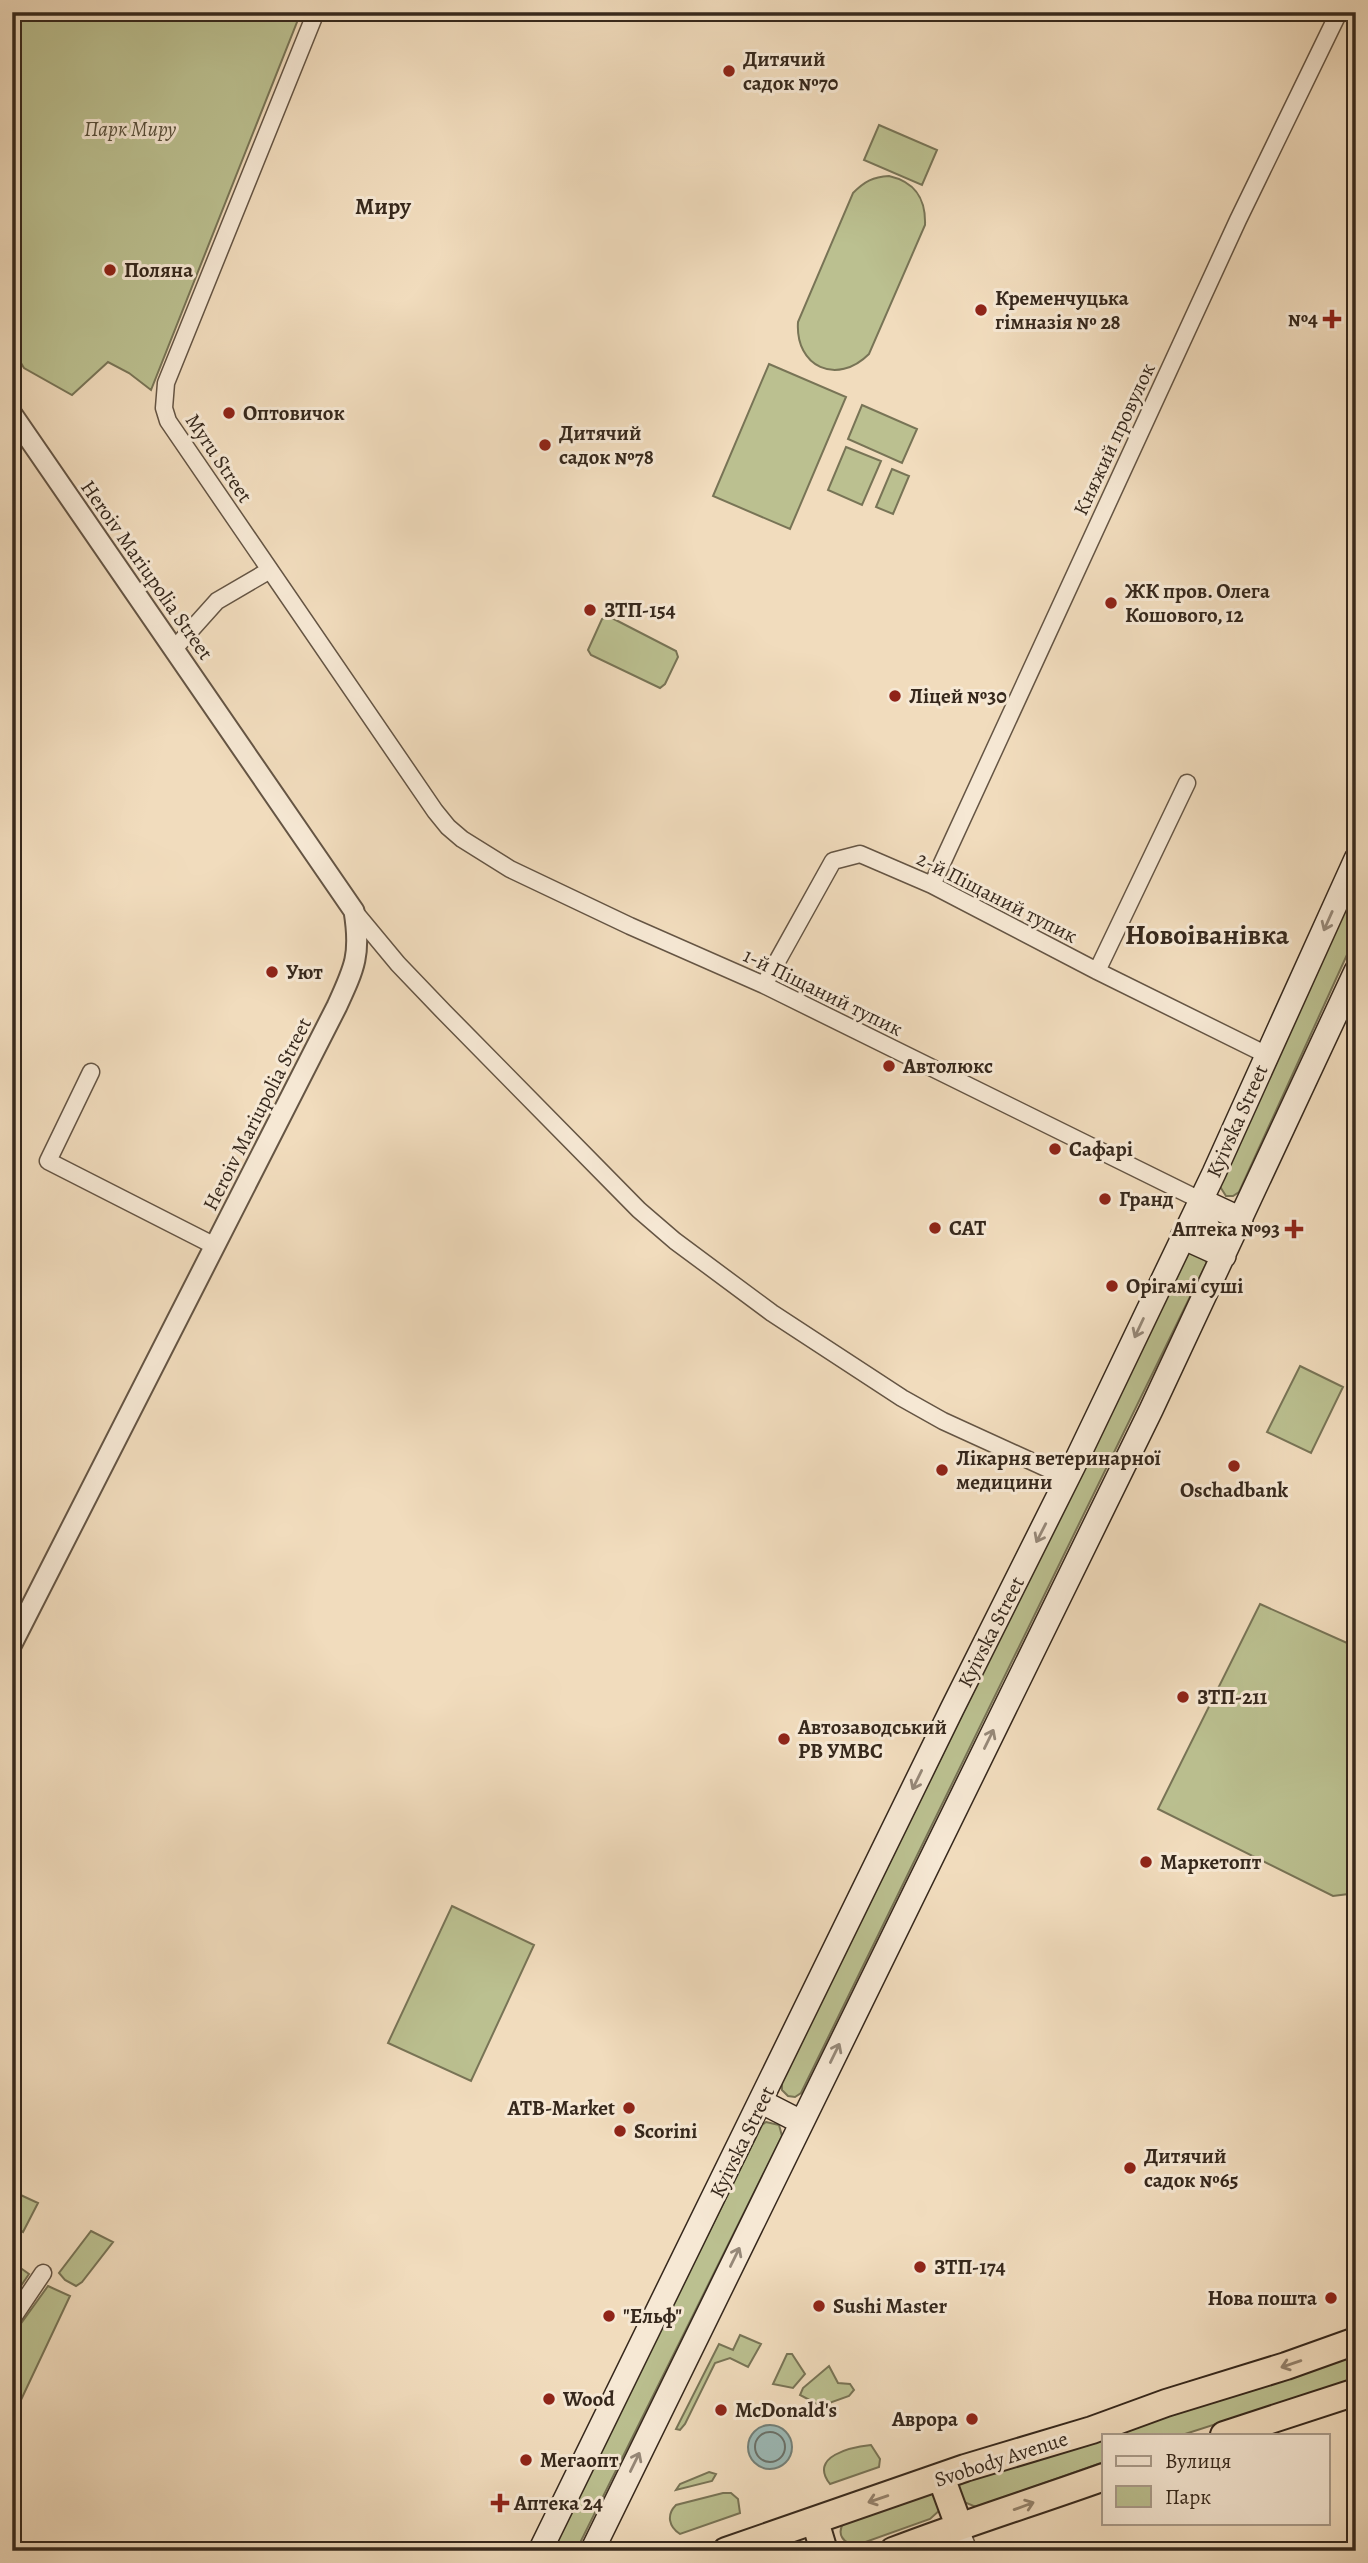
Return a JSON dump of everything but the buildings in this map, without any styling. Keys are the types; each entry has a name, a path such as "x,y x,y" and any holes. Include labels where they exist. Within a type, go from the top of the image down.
{"highway":[{"name":"Svobody Avenue","path":"726,2551 941,2477 1092,2430 1356,2341"},
{"path":"1227,2434 1356,2392"},
{"path":"941,2477 959,2526"},
{"path":"893,2551 1102,2478"},
{"path":"815,2521 824,2551"}],"main road":[{"name":"Kyivska Street","path":"540,2551 946,1721 1068,1478 1200,1200 1356,859"},
{"name":"Kyivska Street","path":"592,2551 1152,1410 1356,971"},
{"path":"1200,1200 1241,1219"},
{"path":"1182,1237 1224,1256"},
{"path":"761,2102 801,2122"}],"street":[{"name":"Myru Street","path":"316,12 166,383 164,408 168,421 435,811"},
{"name":"Княжий провулок","path":"932,885 1238,220 1339,12"},
{"name":"Heroiv Mariupolia Street","path":"12,414 355,911 359,947 352,972 337,1006 12,1644"},
{"path":"174,649 217,601 270,570"},
{"path":"1097,971 1187,783"},
{"name":"1-й Піщаний тупик","path":"435,811 462,839 510,869 764,985 1200,1200"},
{"name":"2-й Піщаний тупик","path":"764,985 833,861 860,854 932,885 1267,1055"},
{"path":"355,911 398,964 463,1032 639,1210 675,1241 772,1313 901,1398 943,1421 1068,1478"},
{"path":"91,1072 48,1161 215,1246"},
{"path":"1200,1200 1224,1256"},
{"path":"12,2319 43,2273"},
{"path":"959,2526 969,2551"}],"green space":[{"name":"Парк Миру","path":"12,12 301,12 151,390 129,373 108,362 72,395 24,368 12,348"},
{"path":"879,125 937,150 922,185 864,160"},
{"path":"889,176 906,182 917,193 925,215 925,225 869,354 857,364 844,369 820,367 803,350 798,322 853,193 870,180"},
{"path":"769,364 846,397 790,529 713,496"},
{"path":"862,405 917,429 902,463 848,439"},
{"path":"846,447 881,461 862,505 828,490"},
{"path":"892,469 909,476 893,514 876,507"},
{"path":"608,616 676,651 678,657 665,684 660,688 591,655 588,650 602,619"},
{"path":"1356,881 1356,935 1239,1192 1226,1196 1219,1185"},
{"path":"1190,1250 1207,1259 1206,1264 801,2093 795,2097 788,2096 782,2090 782,2082"},
{"path":"1300,1366 1343,1387 1311,1453 1267,1432"},
{"path":"1260,1604 1356,1647 1356,1893 1333,1896 1158,1809"},
{"path":"452,1906 534,1945 471,2081 388,2043"},
{"path":"766,2122 779,2125 782,2136 576,2551 551,2551 762,2125"},
{"path":"12,2191 38,2203 23,2232 18,2229 12,2240"},
{"path":"91,2231 113,2242 76,2286 59,2273"},
{"path":"12,2262 29,2274 12,2299"},
{"path":"48,2286 70,2296 12,2419 12,2336"},
{"path":"740,2335 761,2344 748,2367 730,2358 715,2363 685,2424 680,2430 676,2429 719,2344 733,2350"},
{"path":"1356,2348 1356,2379 1185,2434 1102,2434 1102,2463 976,2507 964,2502 958,2486 961,2481"},
{"path":"787,2354 792,2354 805,2374 793,2388 773,2384"},
{"path":"829,2366 838,2383 850,2384 854,2390 849,2396 821,2406 800,2395 803,2388"},
{"path":"871,2445 880,2459 879,2467 830,2484 824,2466 828,2460 844,2451"},
{"path":"709,2472 716,2474 712,2481 676,2490 680,2484"},
{"path":"731,2493 738,2499 740,2513 680,2534 673,2528 670,2517 676,2505"},
{"path":"931,2493 936,2495 941,2509 930,2519 857,2545 842,2538 844,2522"}],"water":[{"path":"770,2425 786,2431 792,2447 786,2463 770,2469 754,2463 748,2447 754,2431"}],"place":[{"name":"Дитячий садок №70","path":"729,71"},
{"name":"Поляна","path":"110,270"},
{"name":"Кременчуцька гімназія № 28","path":"981,310"},
{"name":"№4","path":"1332,319"},
{"name":"Оптовичок","path":"229,413"},
{"name":"Дитячий садок №78","path":"545,445"},
{"name":"ЖК пров. Олега Кошового, 12","path":"1111,603"},
{"name":"ЗТП-154","path":"590,610"},
{"name":"Ліцей №30","path":"895,696"},
{"name":"Уют","path":"272,972"},
{"name":"Автолюкс","path":"889,1066"},
{"name":"Сафарі","path":"1055,1149"},
{"name":"Гранд","path":"1105,1199"},
{"name":"САТ","path":"935,1228"},
{"name":"Аптека №93","path":"1294,1229"},
{"name":"Орігамі суші","path":"1112,1286"},
{"name":"Oschadbank","path":"1234,1466"},
{"name":"Лікарня ветеринарної медицини","path":"942,1470"},
{"name":"ЗТП-211","path":"1183,1697"},
{"name":"Автозаводський РВ УМВС","path":"784,1739"},
{"name":"Маркетопт","path":"1146,1862"},
{"name":"ATB-Market","path":"629,2108"},
{"name":"Scorini","path":"620,2131"},
{"name":"Дитячий садок №65","path":"1130,2168"},
{"name":"ЗТП-174","path":"920,2267"},
{"name":"Нова пошта","path":"1331,2298"},
{"name":"Sushi Master","path":"819,2306"},
{"name":"\"Ельф\"","path":"609,2316"},
{"name":"Wood","path":"549,2399"},
{"name":"McDonald's","path":"721,2410"},
{"name":"Аврора","path":"972,2419"},
{"name":"Мегаопт","path":"526,2460"},
{"name":"Аптека 24","path":"500,2503"}],"district":[{"name":"Миру","path":"383,206"},
{"name":"Новоіванівка","path":"1207,934"}]}
